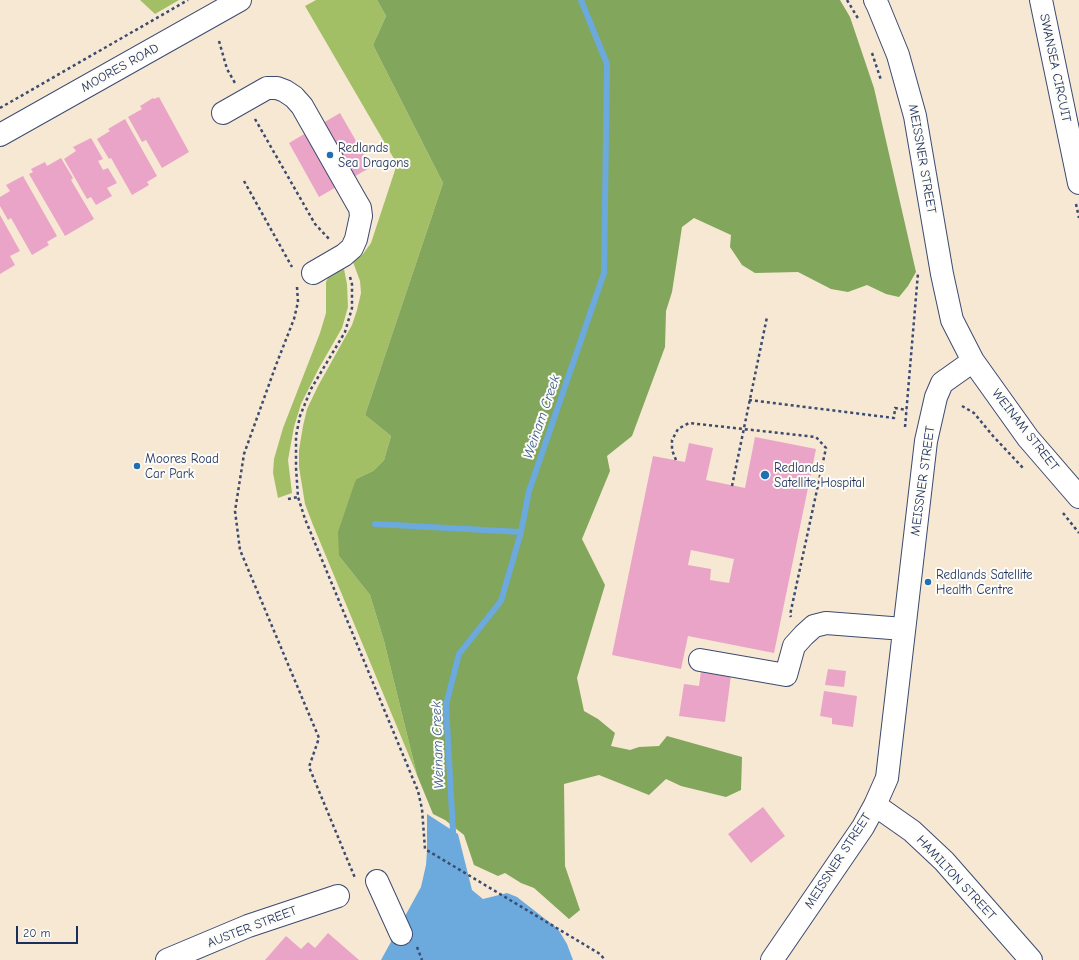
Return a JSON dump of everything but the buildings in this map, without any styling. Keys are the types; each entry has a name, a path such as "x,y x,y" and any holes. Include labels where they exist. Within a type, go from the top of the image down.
{"street":[{"name":"MOORES ROAD","path":"0,135 240,0"},
{"name":"MEISSNER STREET","path":"772,960 863,827 887,778 926,441 936,397 942,383 973,361 952,320 942,274 915,116 898,54 875,0"},
{"name":"SWANSEA CIRCUIT","path":"1041,0 1079,183"},
{"path":"223,113 267,88 277,88 294,97 302,106 360,208 361,216 352,248 344,255 302,276"},
{"name":"WEINAM STREET","path":"973,361 1028,438 1079,497"},
{"path":"700,660 786,675 794,646 814,626 826,623 904,629"},
{"name":"HAMILTON STREET","path":"875,804 912,831 944,862 1031,960"},
{"path":"377,881 401,934"},
{"name":"AUSTER STREET","path":"167,960 248,926 338,896"}],"path":[{"path":"0,108 188,0"},
{"path":"847,0 862,26"},
{"path":"219,41 227,69 315,224 344,255 352,284 352,308 345,332 311,389 300,416 296,436 298,497 308,526 418,792 422,809 425,849 600,954 605,960"},
{"path":"870,47 882,83"},
{"path":"244,181 302,276 294,319 244,454 235,511 240,550 319,738 309,767 359,889 338,896"},
{"path":"905,433 918,272"},
{"path":"732,486 749,400 768,317"},
{"path":"749,400 894,418 895,408 907,410"},
{"path":"962,406 974,413 1026,471"},
{"path":"676,460 672,450 672,440 678,429 689,423 816,437 826,448 790,615 804,635"},
{"path":"288,499 298,497"},
{"path":"1061,511 1079,533"}],"green space":[{"path":"140,0 179,0 155,14"},
{"path":"316,0 377,0 386,16 373,45 443,183 365,415 391,436 384,460 373,471 356,479 339,556 370,595 384,641 417,775 313,525 305,504 299,467 299,450 307,409 352,325 357,310 361,293 360,281 353,262 363,254 371,243 397,164 305,6"},
{"path":"377,0 840,0 850,17 874,88 916,272 908,286 899,297 886,294 867,285 848,292 831,289 798,272 755,273 742,265 730,247 731,235 694,218 682,227 672,292 666,311 665,347 632,436 607,456 610,471 582,539 605,585 577,678 584,711 598,719 615,733 611,746 630,750 639,747 659,746 667,736 742,757 741,790 726,797 681,786 666,779 649,795 599,775 564,784 565,866 580,910 569,919 534,888 521,883 505,873 498,876 474,865 464,835 445,820 433,814 417,775 384,641 370,595 339,556 338,532 356,479 373,471 384,460 391,436 365,415 443,183 373,45 386,16"},
{"path":"344,269 347,284 348,307 342,328 319,368 301,404 294,427 288,460 292,493 278,498 273,473 274,459 283,428 320,333 326,313 326,282 328,278"}],"water":[{"path":"427,814 458,834 472,890 483,899 507,893 517,897 558,929 567,944 573,960 381,960 421,887 426,865"}],"waterway":[{"name":"Weinam Creek","path":"453,831 446,705 459,654 501,601 521,532 529,491 604,273 607,64 581,0"},
{"path":"375,524 521,532"}],"place":[{"name":"Redlands Sea Dragons","path":"330,155"},
{"name":"Moores Road Car Park","path":"137,466"},
{"name":"Redlands Satellite Hospital","path":"765,475"},
{"name":"Redlands Satellite Health Centre","path":"928,582"}]}
